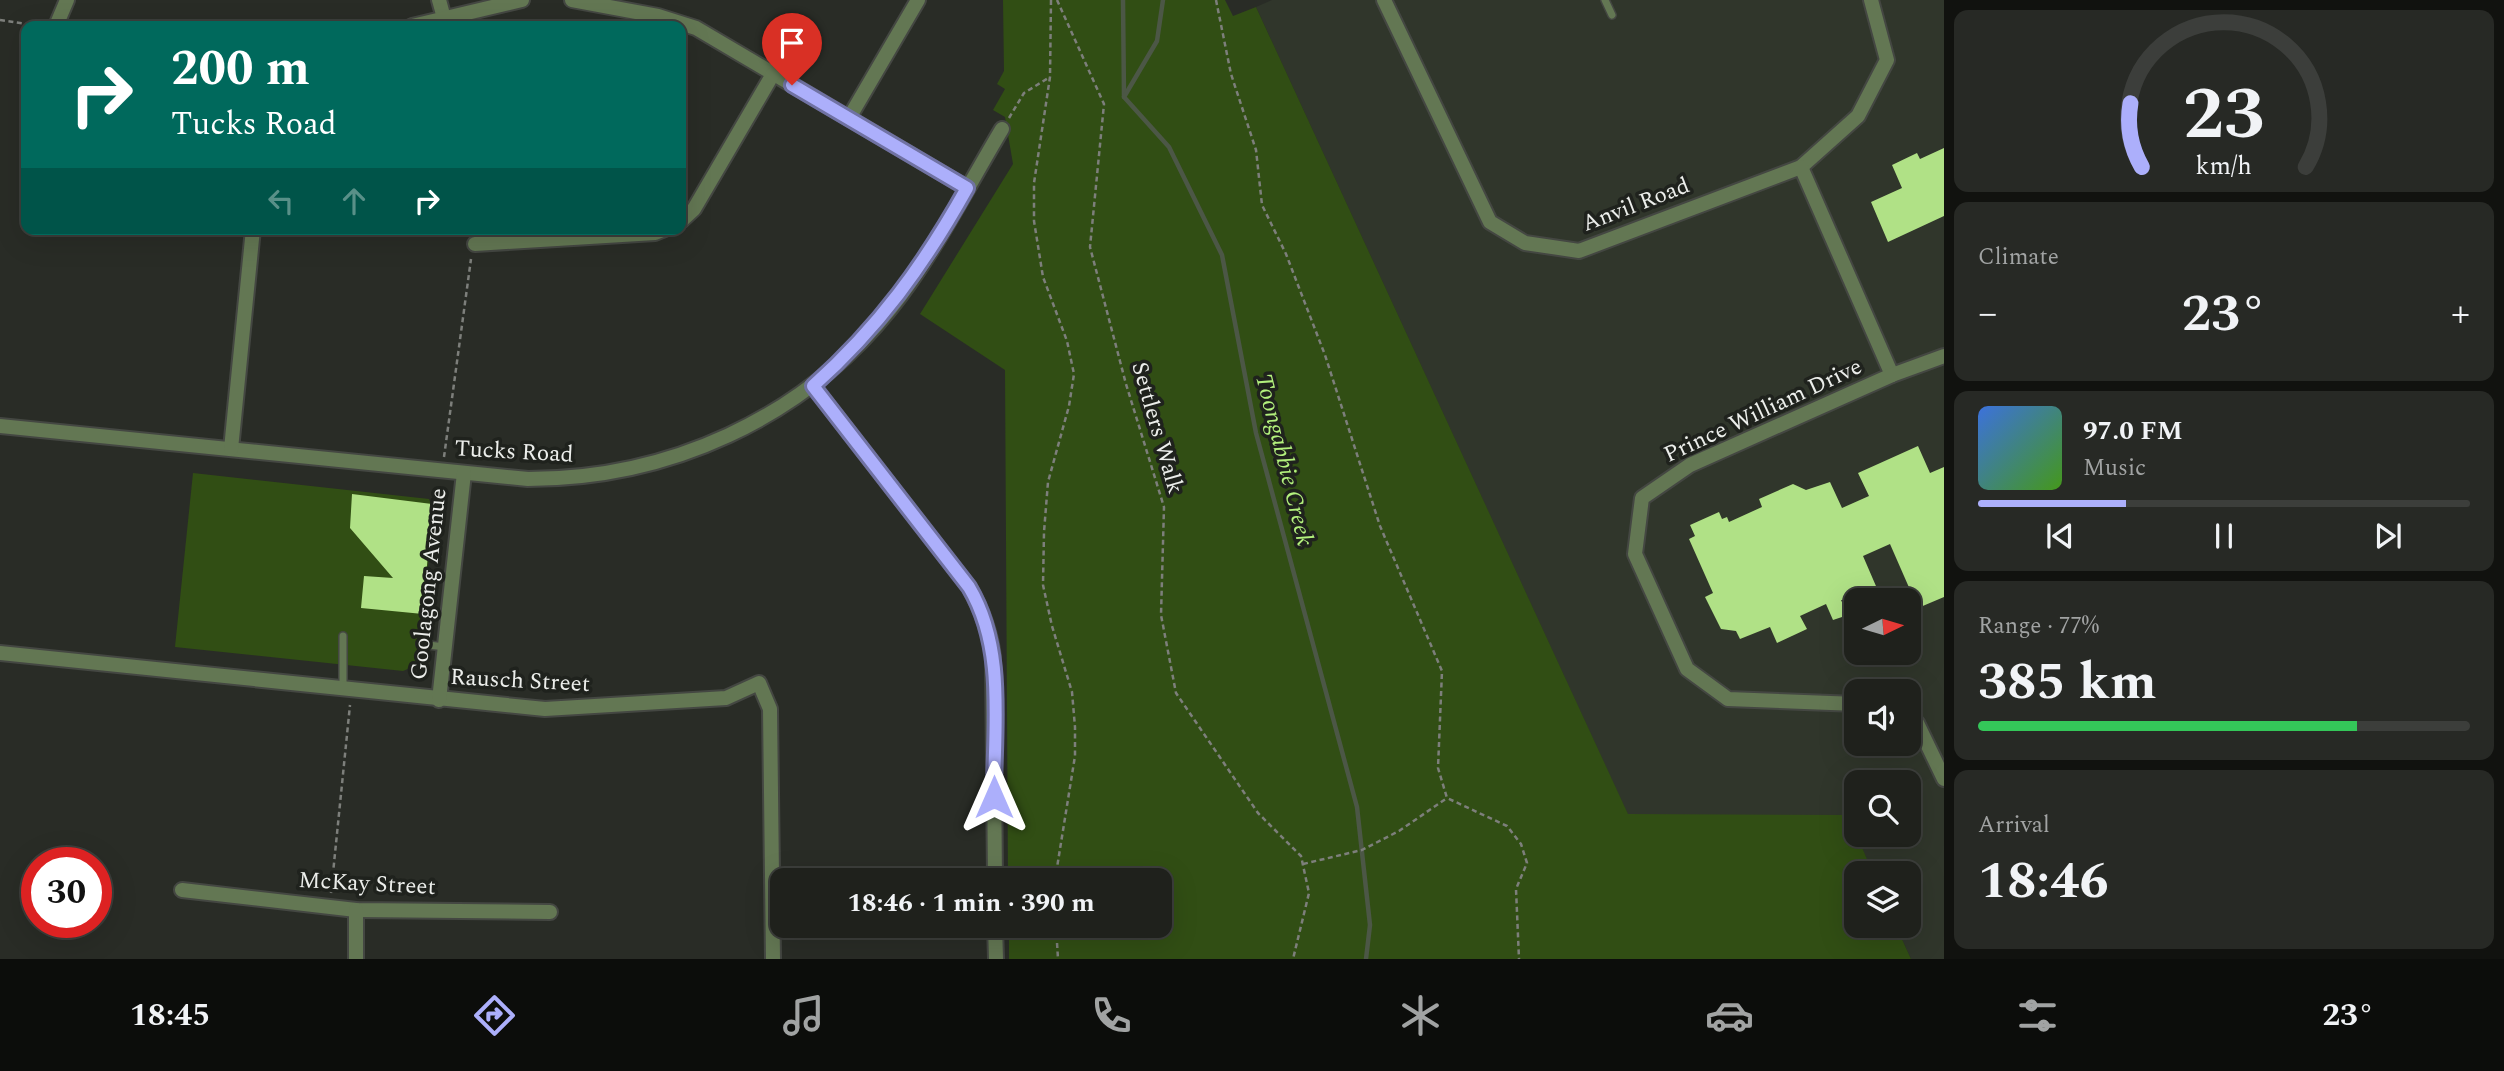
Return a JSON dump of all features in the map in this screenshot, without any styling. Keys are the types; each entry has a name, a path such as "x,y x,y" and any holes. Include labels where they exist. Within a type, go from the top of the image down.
{"street":[{"path":"58,21 67,0"},
{"path":"439,0 444,19"},
{"path":"435,21 522,0"},
{"path":"572,0 673,21"},
{"path":"849,118 918,0"},
{"name":"Anvil Road","path":"1384,0 1490,222 1525,243 1579,251 1801,167 1858,116 1887,60 1871,0"},
{"path":"686,25 967,188"},
{"path":"686,216 694,209 773,74"},
{"name":"Tucks Road","path":"0,426 464,473 578,479 655,464 741,429 813,386 854,349 890,308 935,244 1002,129"},
{"name":"Prince William Drive","path":"1801,167 1892,375"},
{"path":"232,449 252,235"},
{"path":"475,244 622,235"},
{"name":"Prince William Drive","path":"1844,703 1728,699 1687,668 1635,554 1642,498 1690,466 1892,375 1944,356"},
{"path":"813,386 969,587 981,608 993,657 995,868"},
{"name":"Goolagong Avenue","path":"439,700 464,473"},
{"name":"Rausch Street","path":"0,653 439,700 572,709 726,698 759,683 770,709 773,959"},
{"path":"1921,731 1944,779"},
{"name":"McKay Street","path":"182,890 356,910 550,912"},
{"path":"356,910 356,959"},
{"path":"995,938 996,959"}],"lane":[{"path":"1605,0 1612,15"},
{"path":"343,636 347,690"},
{"path":"420,644 445,647"}],"path":[{"path":"1051,0 1050,77 1034,183 1034,221 1043,277 1067,341 1074,374 1069,406 1048,482 1044,533 1043,585 1072,692 1075,727 1075,756 1057,868"},
{"name":"Settlers Walk","path":"1057,0 1104,104 1090,247 1126,384 1164,508 1161,615 1176,693 1258,813 1301,856 1309,894 1293,959"},
{"path":"1216,0 1231,74 1256,150 1262,205 1286,254 1325,355 1380,526 1442,671 1438,768 1447,798 1507,826 1521,844 1527,863 1516,888 1519,959"},
{"path":"0,20 21,23"},
{"path":"1002,129 1024,93 1050,77"},
{"path":"442,471 468,274 475,244"},
{"path":"329,907 347,690"},
{"path":"1303,864 1362,850 1399,831 1447,798"},
{"path":"1057,938 1058,959"}],"shaded area":[{"path":"1272,0 1944,0 1944,959 1911,959 1901,938 1921,938 1921,861 1868,861 1861,847 1921,847 1921,770 1844,770 1844,815 1628,815 1256,7"}],"green space":[{"path":"1003,0 1225,0 1233,16 1256,7 1628,814 1844,815 1844,847 1862,847 1868,861 1844,861 1844,938 1901,938 1911,959 1009,959 1009,938 1172,938 1172,868 1008,868 1005,370 920,314 1013,164 1005,117 993,110 1005,89 997,84 1004,71"},
{"path":"193,473 429,499 434,512 417,665 403,671 175,647"}],"building":[{"path":"1944,148 1944,216 1888,242 1871,202 1902,188 1892,165 1917,153 1920,159"},
{"path":"1918,446 1930,473 1944,467 1944,597 1922,606 1922,588 1909,588 1890,544 1863,556 1877,588 1844,588 1844,600 1841,600 1844,616 1833,620 1826,604 1800,616 1807,629 1777,643 1770,627 1740,639 1736,631 1721,629 1705,597 1713,593 1689,539 1695,536 1690,525 1719,512 1722,519 1727,517 1729,522 1762,507 1759,499 1793,484 1806,490 1830,482 1842,508 1869,496 1858,473"},
{"path":"352,494 432,504 423,614 361,608 364,576 393,578 350,528"}],"waterway":[{"path":"1123,0 1124,97"},
{"name":"Toongabbie Creek","path":"1163,0 1157,41 1124,97 1169,147 1222,255 1256,433 1357,807 1370,925 1366,959"}],"route":[{"path":"792,85 967,188 935,244 890,308 854,349 813,386 969,587 981,608 990,635 993,657 994,797"}]}
